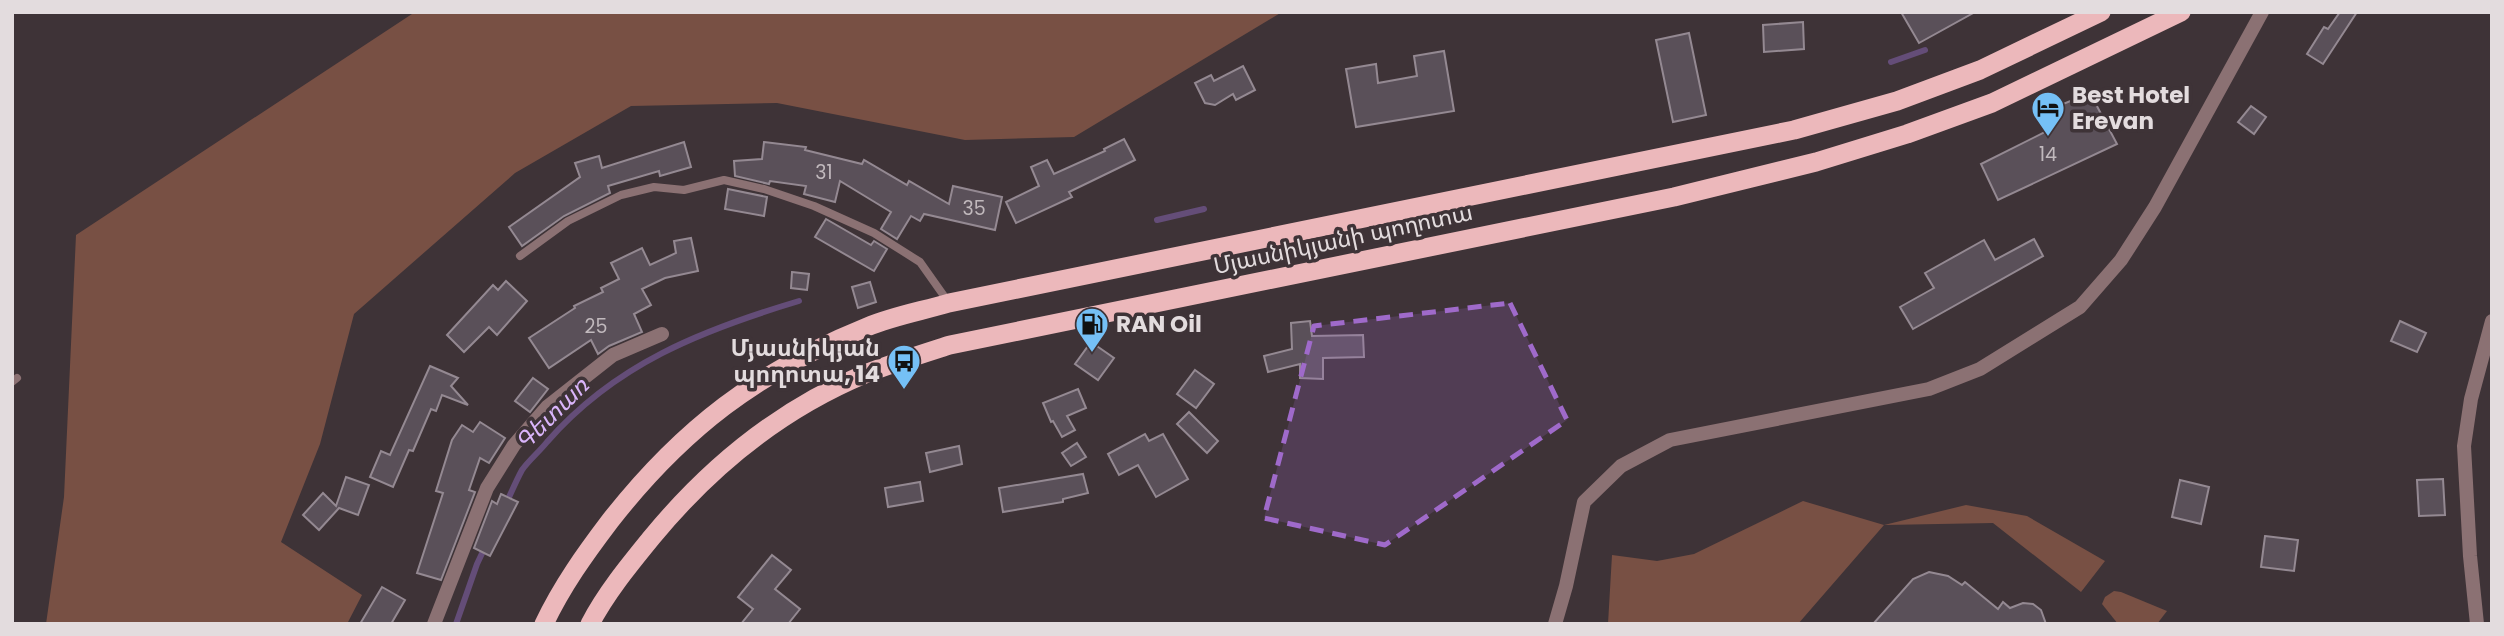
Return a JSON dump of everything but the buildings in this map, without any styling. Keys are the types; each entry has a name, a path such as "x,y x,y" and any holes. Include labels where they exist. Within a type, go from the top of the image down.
{"highway":[{"name":"Մյասնիկյանի պողոտա","path":"544,624 583,556 637,486 687,435 744,391 809,352 869,326 949,303 1794,130 1897,101 1980,70 2101,12"},
{"name":"Մյասնիկյանի պողոտա","path":"590,624 638,553 678,505 715,469 766,428 864,375 950,345 1674,197 1816,162 1907,134 1992,103 2182,12"}],"street":[{"path":"1555,624 1584,502 1621,466 1670,440 1929,389 1980,369 2080,307 2121,260 2155,207 2262,12"},
{"path":"2477,624 2464,446 2471,399 2492,321"},
{"path":"434,624 487,488 514,445 547,407 613,355 662,334"}],"lane":[{"path":"520,256 568,221 621,195 654,187 684,190 724,180 764,189 814,206 874,233 920,262 949,303"}],"highlighted area":[{"path":"1510,303 1567,420 1385,545 1264,518 1314,326"}],"shaded area":[{"path":"415,12 1282,12 1074,137 965,140 777,103 631,106 515,173 354,314 320,444 281,542 362,595 347,624 46,624 64,497 76,235"},
{"path":"1803,501 1884,525 1798,624 1608,624 1612,555 1657,561 1694,554"},
{"path":"1966,505 2027,516 2105,561 2081,592 1993,523 1884,525"},
{"path":"2114,591 2167,611 2157,624 2118,624 2102,604 2105,597"}],"waterway":[{"name":"Գետառ","path":"1891,62 1925,50"},
{"name":"Գետառ","path":"1157,220 1204,209"},
{"name":"Գետառ","path":"506,504 522,470 573,415 601,391 662,353 728,324 799,301"},
{"name":"Գետառ","path":"456,624 486,545"}],"place":[{"name":"Best Hotel Erevan","path":"2048,138"},
{"name":"RAN Oil","path":"1092,354"},
{"name":"Մյասնիկյան պողոտա, 14","path":"904,391"}]}
